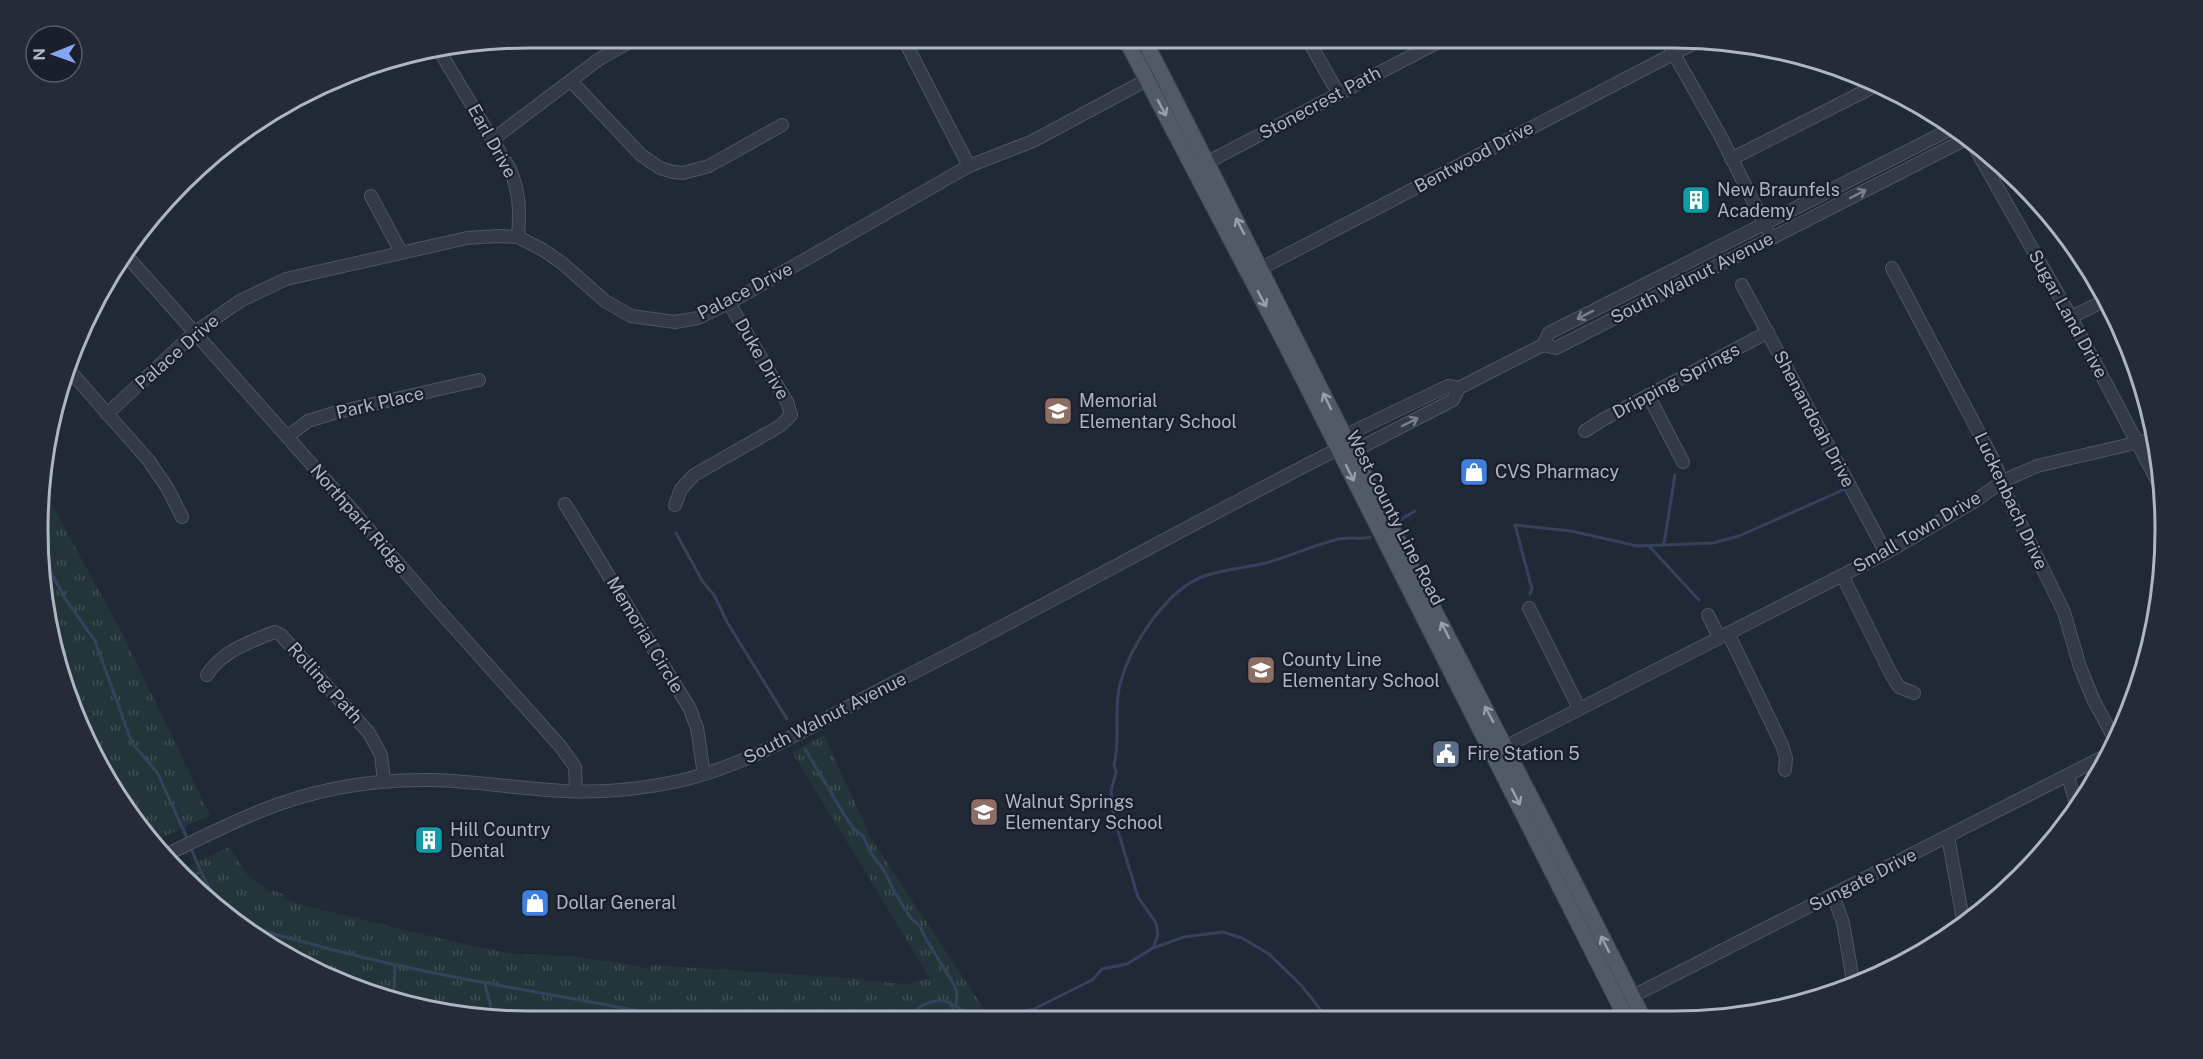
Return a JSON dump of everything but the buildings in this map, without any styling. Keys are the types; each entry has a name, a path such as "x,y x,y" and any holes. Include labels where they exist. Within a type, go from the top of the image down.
{"main road":[{"name":"West County Line Road","path":"1130,48 1194,169 1255,271 1625,999 1636,1011"},
{"name":"West County Line Road","path":"1148,48 1208,162 1255,271"},
{"name":"West County Line Road","path":"1625,999 1626,1011"}],"street":[{"path":"493,140 604,56 618,48"},
{"path":"908,48 969,166"},
{"path":"1313,48 1338,93"},
{"name":"Stonecrest Path","path":"1194,169 1426,48"},
{"path":"1670,48 1771,238"},
{"name":"Bentwood Drive","path":"1255,271 1683,48"},
{"name":"Earl Drive","path":"442,56 510,169 518,189 520,206 518,237"},
{"name":"Palace Drive","path":"107,414 194,333 240,300 286,279 467,238 518,237 562,263 605,301 630,316 675,322 698,318 729,303 969,166 1033,141 1161,72"},
{"path":"570,81 641,155 660,168 673,172 698,171 782,125"},
{"path":"1731,159 1868,90"},
{"name":"South Walnut Avenue","path":"172,852 257,812 304,796 351,786 384,781 440,780 576,791 654,785 704,774 760,754 1039,609 1225,506 1345,446 1453,400 1459,388 1543,345 1549,333 1945,132"},
{"name":"South Walnut Avenue","path":"1543,345 1556,348 1961,144"},
{"name":"Sugar Land Drive","path":"1982,160 2071,318 2151,469"},
{"path":"371,196 401,252"},
{"name":"Northpark Ridge","path":"130,260 561,747 575,767 576,791"},
{"name":"Luckenbach Drive","path":"1892,268 1995,463 2006,494 2064,612 2080,667 2093,699 2110,731"},
{"name":"Shenandoah Drive","path":"1742,285 1886,553"},
{"name":"Duke Drive","path":"675,505 681,489 694,475 780,426 790,416 787,402 729,303"},
{"path":"2071,318 2098,304"},
{"name":"Dripping Springs","path":"1585,431 1768,332"},
{"path":"74,375 149,460 168,489 182,517"},
{"name":"Park Place","path":"287,437 308,421 334,413 479,380"},
{"name":"South Walnut Avenue","path":"1345,446 1448,386 1459,388"},
{"path":"1648,395 1683,462"},
{"name":"Small Town Drive","path":"1499,749 1886,553 1975,501 2002,482 2037,466 2147,441"},
{"name":"Memorial Circle","path":"564,504 690,709 697,728 704,774"},
{"path":"1842,575 1899,687 1914,693"},
{"path":"1529,608 1579,708"},
{"path":"1708,615 1724,635 1782,745 1786,758 1785,770"},
{"name":"Rolling Path","path":"207,675 224,655 269,634 275,632 281,635 369,733 381,755 384,781"},
{"name":"Sungate Drive","path":"1625,999 2095,761"},
{"path":"2068,776 2074,797"},
{"path":"1948,837 1962,915"},
{"path":"1833,895 1843,923 1852,976"}],"green space":[{"path":"49,499 122,633 210,815 160,839 129,797 98,742 74,684 57,623 49,561"},
{"path":"824,735 872,840 985,1010 530,1011 498,1010 436,1002 405,995 345,974 289,946 236,911 186,867 229,847 247,874 271,893 273,890 285,895 284,899 472,946 514,954 568,956 651,969 651,965 909,984 930,978 792,752"}],"waterway":[{"path":"1664,544 1675,475"},
{"path":"1530,594 1532,589 1515,525 1571,531 1637,546 1713,543 1739,536 1843,490"},
{"path":"1400,520 1415,511"},
{"path":"676,533 703,582 714,595 727,622 787,719"},
{"path":"1153,948 1158,935 1156,923 1138,897 1114,818 1111,791 1116,772 1114,765 1117,745 1118,694 1132,653 1163,606 1176,593 1204,576 1266,563 1340,539 1370,537"},
{"path":"1649,546 1699,600"},
{"path":"50,571 65,598 95,641 132,743 157,772 188,840"},
{"path":"805,749 845,816 853,828 863,836 910,917 920,926 953,983 957,992 956,1005"},
{"path":"190,846 213,893"},
{"path":"194,875 201,872"},
{"path":"263,931 400,966 641,1011"},
{"path":"1026,1011 1092,980 1102,969 1127,964 1153,948 1184,937 1223,932 1242,938 1269,954 1301,985 1322,1011"},
{"path":"394,991 395,966"},
{"path":"485,985 492,1009"},
{"path":"917,1009 933,1001 940,1001 948,1002 964,1011"},
{"path":"950,1002 954,1011"}],"place":[{"name":"New Braunfels Academy","path":"1696,200"},
{"name":"Memorial Elementary School","path":"1058,411"},
{"name":"CVS Pharmacy","path":"1474,472"},
{"name":"County Line Elementary School","path":"1261,670"},
{"name":"Fire Station 5","path":"1446,754"},
{"name":"Walnut Springs Elementary School","path":"984,812"},
{"name":"Hill Country Dental","path":"429,840"},
{"name":"Dollar General","path":"535,903"}]}
